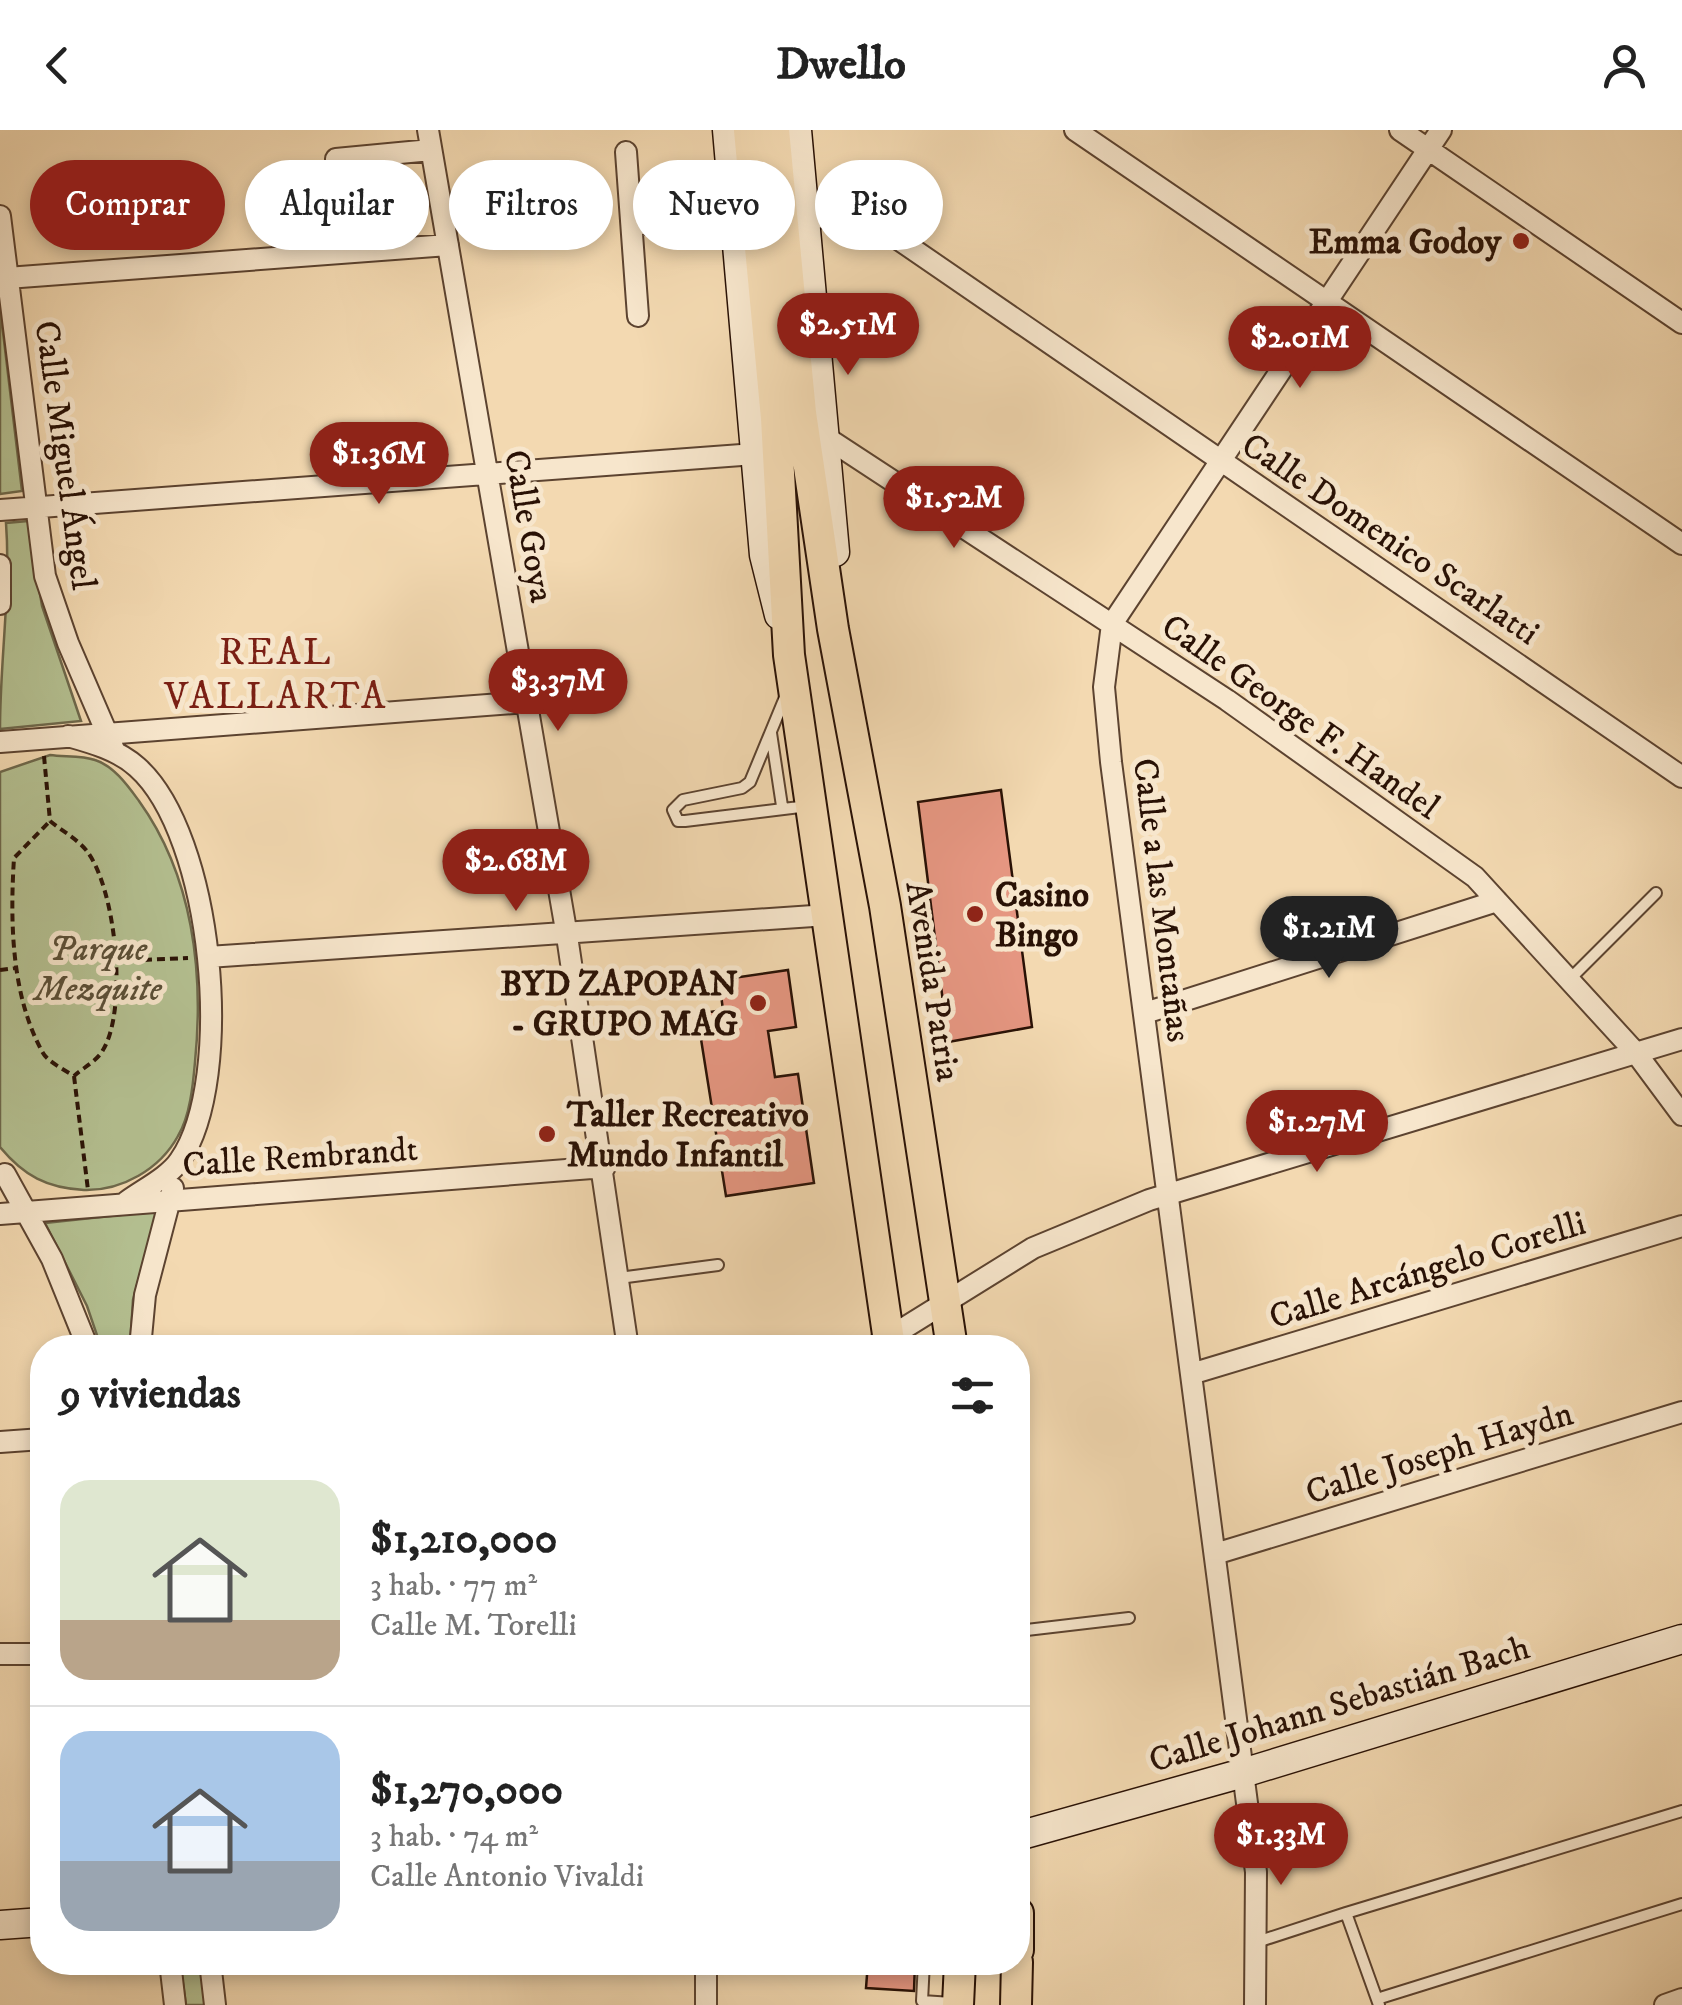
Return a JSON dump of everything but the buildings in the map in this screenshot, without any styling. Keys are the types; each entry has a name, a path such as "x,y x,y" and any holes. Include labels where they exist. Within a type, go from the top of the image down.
{"main road":[{"path":"749,130 776,418 797,806 828,915 883,1335"},
{"name":"Avenida Patria","path":"774,130 801,413 833,628 885,906 950,1335"},
{"path":"958,2004 959,1975"},
{"path":"1016,2005 1017,1975"}],"street":[{"path":"727,130 730,160"},
{"path":"796,130 836,564 833,628"},
{"path":"1075,130 1682,544"},
{"path":"1400,130 1682,323"},
{"name":"Calle a las Montañas","path":"1255,2005 1256,1872 1104,688 1112,624 1431,152 1441,130"},
{"path":"336,158 430,140"},
{"name":"Calle Goya","path":"430,140 605,1167 626,1335"},
{"path":"626,152 638,316"},
{"name":"Calle Miguel Ángel","path":"0,216 44,576 112,742 140,769 161,798 190,864 208,957 212,1018 204,1092 195,1128 179,1163 145,1295 141,1335"},
{"name":"Calle Domenico Scarlatti","path":"806,218 854,216 869,220 1682,777"},
{"path":"7,278 448,245"},
{"path":"737,250 764,555 791,668"},
{"name":"Calle George F. Handel","path":"824,436 1227,700 1476,877 1636,1053 1682,1115"},
{"path":"0,510 755,454"},
{"path":"0,564 0,604"},
{"path":"112,742 527,702"},
{"name":"Calle Miguel Ángel","path":"42,738 68,736 112,742"},
{"path":"5,746 42,738"},
{"path":"1145,1014 1498,902"},
{"path":"208,957 567,936 828,915"},
{"path":"897,1335 1033,1248 1168,1194 1682,1039"},
{"path":"124,1203 179,1163"},
{"name":"Calle Rembrandt","path":"0,1214 605,1167"},
{"path":"3,1170 60,1210"},
{"path":"3,1170 73,1304 84,1335"},
{"name":"Calle Arcángelo Corelli","path":"1191,1374 1682,1226"},
{"name":"Calle Joseph Haydn","path":"1214,1554 1682,1412"},
{"path":"0,1442 30,1440"},
{"name":"Calle Johann Sebastián Bach","path":"1030,1833 1243,1773 1682,1639"},
{"path":"0,1654 30,1654"},
{"path":"0,1925 30,1923"},
{"path":"172,1975 175,2005"},
{"path":"212,1975 215,2005"},
{"path":"706,1975 706,2005"},
{"path":"1665,2005 1682,1999"}],"lane":[{"path":"770,727 797,806 678,821 673,810 683,800 742,788 750,782 791,668"},
{"path":"1569,980 1656,894"},
{"path":"619,1278 718,1265"},
{"path":"1030,1630 1129,1618"},
{"path":"1256,1942 1682,1812"},
{"path":"1346,1914 1378,2002 1682,1904"},
{"path":"923,1975 922,2000 958,2004"}],"path":[{"path":"42,738 50,821 87,851 108,903 118,961 117,1005 103,1052 74,1076"},
{"path":"50,821 14,858 10,925 16,968 44,1056 74,1076 90,1207"},
{"path":"118,961 208,957"},
{"path":"0,970 16,968"}],"green space":[{"path":"0,307 22,491 0,494"},
{"path":"28,521 42,606 81,721 0,729 6,523"},
{"name":"Parque Mezquite","path":"50,755 84,757 102,763 120,777 139,801 172,861 191,926 195,960 195,1062 182,1128 170,1148 150,1168 126,1182 98,1189 71,1189 47,1183 27,1173 0,1147 0,772"},
{"path":"157,1211 133,1300 131,1335 97,1335 87,1306 45,1223"},
{"path":"182,1975 202,1975 206,2005 186,2005"}],"place":[{"name":"Emma Godoy","path":"1521,241"},
{"name":"Casino Bingo","path":"975,914"},
{"name":"BYD ZAPOPAN - GRUPO MAG","path":"758,1003"},
{"name":"Taller Recreativo Mundo Infantil","path":"547,1134"}],"district":[{"name":"REAL VALLARTA","path":"276,673"}]}
